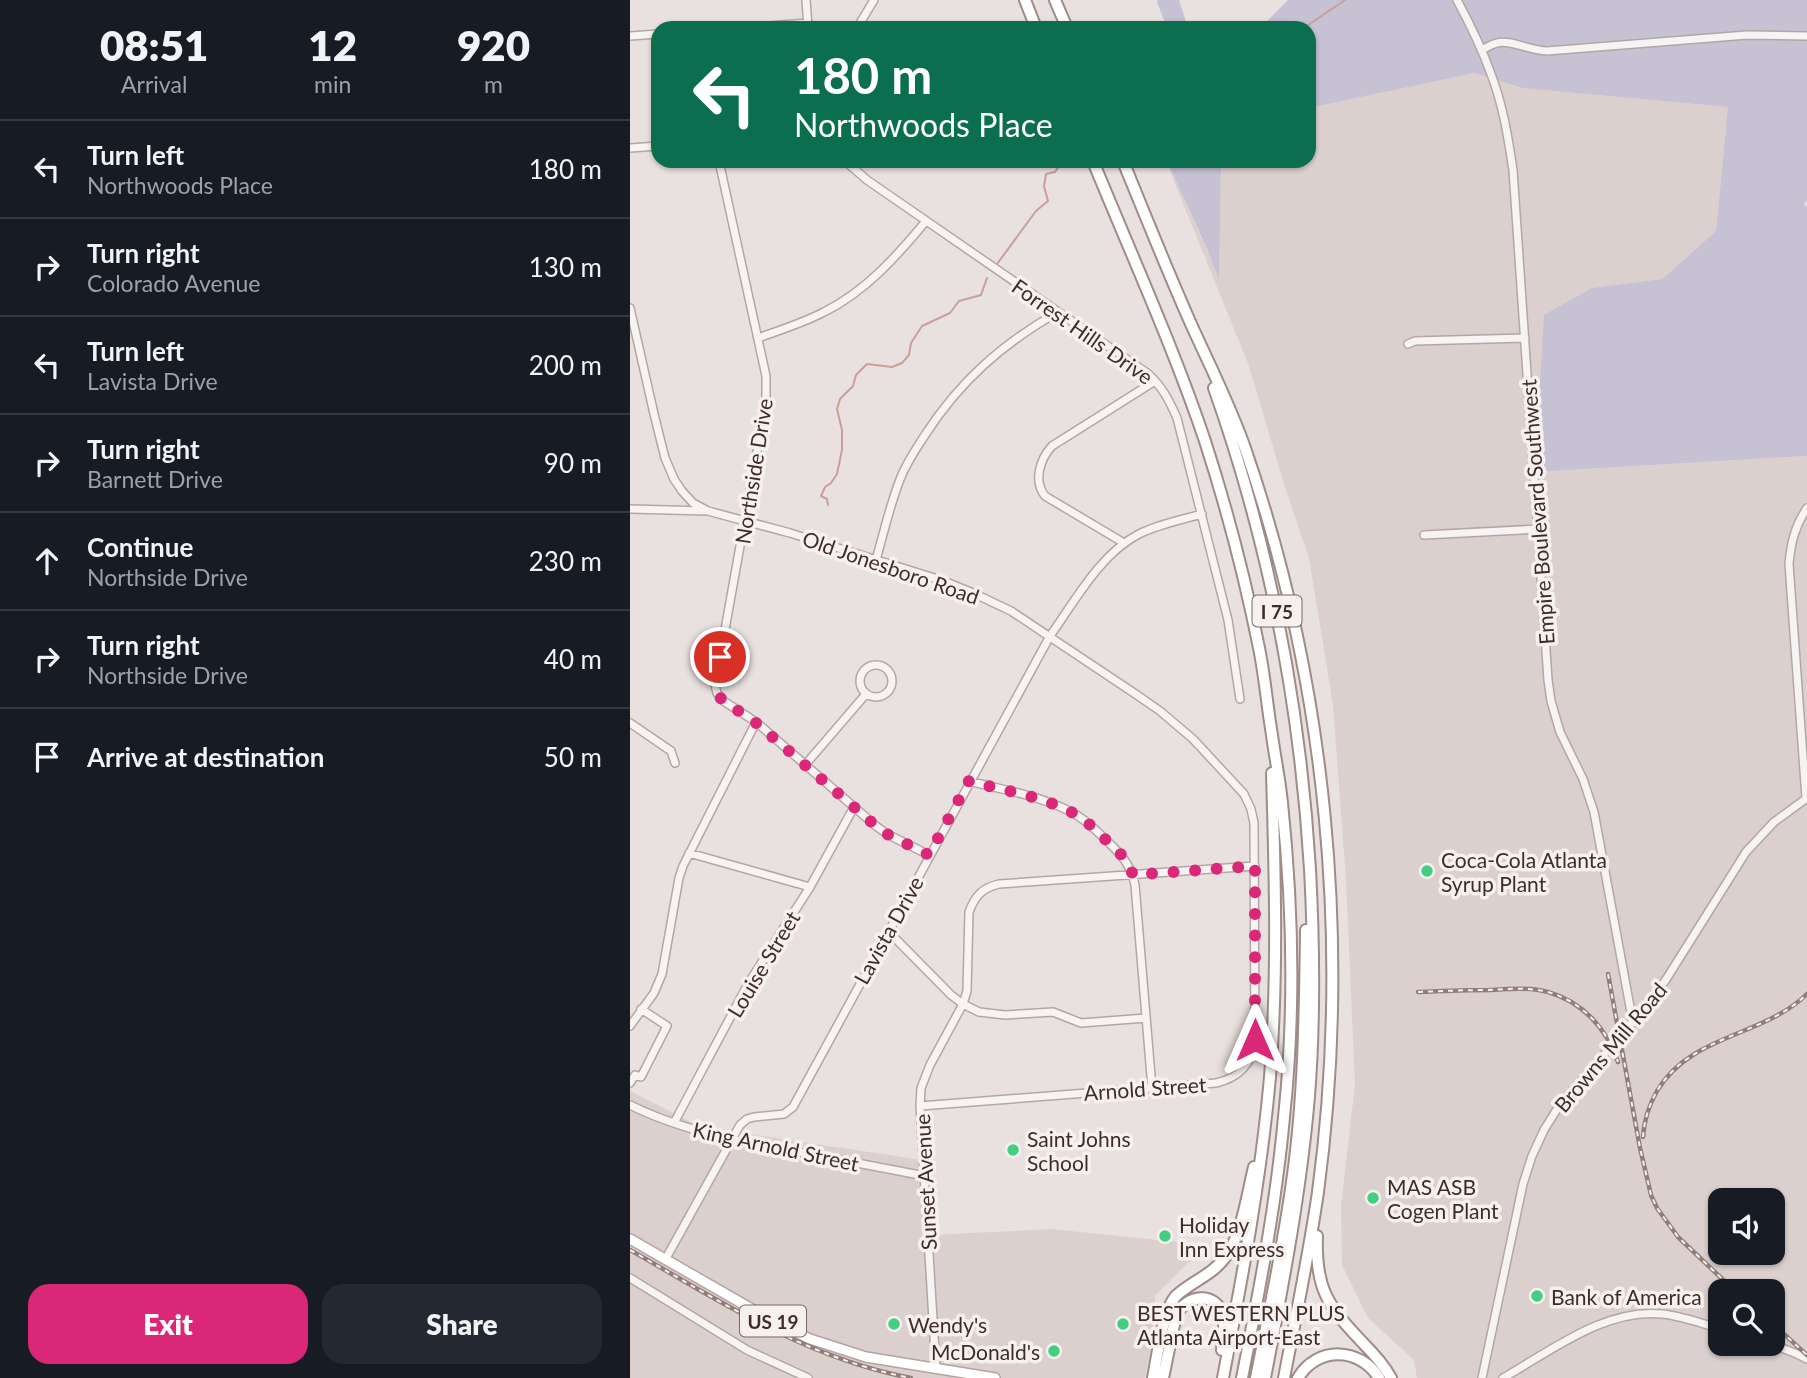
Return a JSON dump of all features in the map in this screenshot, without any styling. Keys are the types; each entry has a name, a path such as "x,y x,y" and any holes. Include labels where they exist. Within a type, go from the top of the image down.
{"highway":[{"path":"1025,0 1034,21"},
{"path":"1055,0 1064,21"},
{"name":"I 75","path":"1096,168 1168,342 1209,453 1231,529 1253,622 1282,800 1291,953 1290,1038 1285,1116 1267,1245 1242,1378"},
{"name":"I 75","path":"1126,168 1190,321 1225,418 1261,538 1284,645 1301,762 1312,911 1313,1002 1307,1120 1293,1226 1265,1378"},
{"path":"1190,321 1234,417 1257,484 1290,608 1315,737 1329,875 1332,976 1331,1037 1318,1191 1316,1262 1322,1290 1338,1317 1382,1363 1391,1378"},
{"path":"1221,1378 1252,1223 1270,1067 1275,971 1271,732"},
{"path":"1256,1378 1293,1180 1304,1043 1306,929 1312,911"},
{"path":"1153,1378 1165,1319 1172,1300 1210,1273 1233,1244 1265,1123"},
{"path":"1284,1378 1318,1191"},
{"path":"1163,1378 1176,1315 1189,1300 1201,1297 1213,1301 1223,1314 1221,1378"},
{"path":"1298,1378 1316,1360 1334,1354 1344,1354 1361,1360 1369,1365 1379,1378"}],"main road":[{"name":"US 19","path":"630,1239 771,1320 810,1339 866,1357 995,1378"}],"street":[{"path":"806,0 808,21"},
{"path":"861,21 874,0"},
{"name":"Empire Boulevard Southwest","path":"1457,0 1482,50 1509,139 1548,680 1560,732 1583,779 1594,812 1633,1023"},
{"path":"630,36 651,34"},
{"path":"1482,50 1501,42 1547,51 1747,35 1807,36"},
{"path":"630,148 651,146"},
{"name":"Northside Drive","path":"721,168 758,338 765,376 766,402 715,685 717,693 722,700 755,722 887,834 929,855"},
{"name":"Forrest Hills Drive","path":"853,168 1156,380 1177,418 1228,620 1240,699"},
{"path":"758,338 801,323 843,302 888,264 926,221"},
{"name":"Old Jonesboro Road","path":"630,308 665,458 674,479 693,503 708,511 746,520 941,580 1011,611 1050,636 1160,711 1222,769 1244,794 1251,809 1255,866"},
{"path":"876,560 902,475 938,415 964,383 994,355 1027,330 1058,312"},
{"path":"1408,344 1415,341 1525,338"},
{"path":"1124,543 1045,496 1040,486 1040,465 1052,446 1156,380"},
{"path":"1807,508 1791,542 1789,564 1807,798"},
{"path":"630,509 708,511"},
{"name":"Lavista Drive","path":"665,1260 740,1125 754,1117 784,1114 793,1107 1050,636 1101,565 1124,543 1150,529 1202,514"},
{"path":"1424,535 1538,529"},
{"path":"874,666 888,671 892,681 889,691 885,695 875,697 866,694 860,685 865,670 874,666"},
{"path":"806,765 866,694"},
{"path":"630,1026 659,984 680,877 689,853 755,722"},
{"path":"630,723 671,751 675,763"},
{"path":"969,781 1031,798 1076,815 1121,853 1128,863 1133,875 1152,1088"},
{"name":"Browns Mill Road","path":"1482,1378 1521,1196 1532,1156 1544,1130 1559,1105 1633,1023 1667,978 1746,852 1774,822 1807,798"},
{"name":"Louise Street","path":"674,1124 748,984 810,887 854,807"},
{"path":"689,853 810,887"},
{"path":"963,1004 967,990 969,912 973,900 982,890 999,884 1255,866"},
{"name":"Arnold Street","path":"920,1106 1224,1081 1241,1072 1251,1058 1255,1040 1255,866"},
{"path":"888,931 951,995 979,1012 994,1015 1053,1012 1081,1023 1146,1018"},
{"name":"Sunset Avenue","path":"936,1369 921,1088 930,1065 963,1004"},
{"path":"630,1083 635,1075 641,1077 667,1026 641,1009"},
{"name":"King Arnold Street","path":"630,1105 674,1124 731,1139 925,1176"},
{"path":"630,1278 747,1350 808,1378"},
{"path":"1503,1378 1582,1332 1619,1317 1660,1314 1708,1325"},
{"path":"1785,1349 1807,1359"}],"shaded area":[{"path":"1179,0 1186,21 1164,21 1157,2"},
{"path":"1288,0 1807,0 1807,200 1804,204 1807,207 1807,456 1535,472 1544,315 1592,288 1662,279 1716,231 1728,107 1522,88 1475,73 1316,107 1316,21 1267,21"},
{"path":"1475,73 1522,88 1728,107 1716,231 1662,279 1592,288 1536,472 1807,456 1807,1378 1417,1378 1414,1360 1368,1318 1342,1265 1341,1205 1355,1085 1346,879 1333,705 1309,558 1249,366 1170,168 1219,277 1221,168 1316,168 1316,107"},
{"path":"1170,168 1221,168 1219,279"},
{"path":"630,1091 699,1126 928,1161 933,1235 1051,1229 1206,1245 1155,1296 1151,1348 1145,1378 630,1378"}],"waterway":[{"path":"1314,21 1345,0"},
{"path":"997,264 1036,211 1048,201 1044,186 1046,174 1055,172 1058,168"},
{"path":"828,505 827,499 821,496 837,474 842,450 842,430 837,409 840,399 853,386 856,375 867,364 892,367 902,363 909,355 911,343 922,326 950,313 959,301 981,295 987,278"}],"railway":[{"path":"1608,974 1651,1195 1678,1237 1722,1279"},
{"path":"1418,992 1518,989 1548,992 1572,1003 1592,1018 1607,1039 1618,1062"},
{"path":"1643,1137 1652,1102 1671,1072 1708,1047 1770,1019 1807,994"},
{"path":"630,1250 731,1308 800,1342 835,1357 911,1378"},
{"path":"1785,1335 1807,1355"}],"place":[{"name":"Coca-Cola Atlanta Syrup Plant","path":"1427,871"},
{"name":"Saint Johns School","path":"1013,1150"},
{"name":"MAS ASB Cogen Plant","path":"1373,1198"},
{"name":"Holiday Inn Express","path":"1165,1236"},
{"name":"Bank of America","path":"1537,1296"},
{"name":"Wendy's","path":"894,1324"},
{"name":"BEST WESTERN PLUS Atlanta Airport-East","path":"1123,1324"},
{"name":"McDonald's","path":"1054,1351"}],"route":[{"path":"720,657 715,685 722,700 755,722 876,826 929,855 969,781 1031,798 1076,815 1121,853 1133,875 1255,866 1255,1040"}]}
